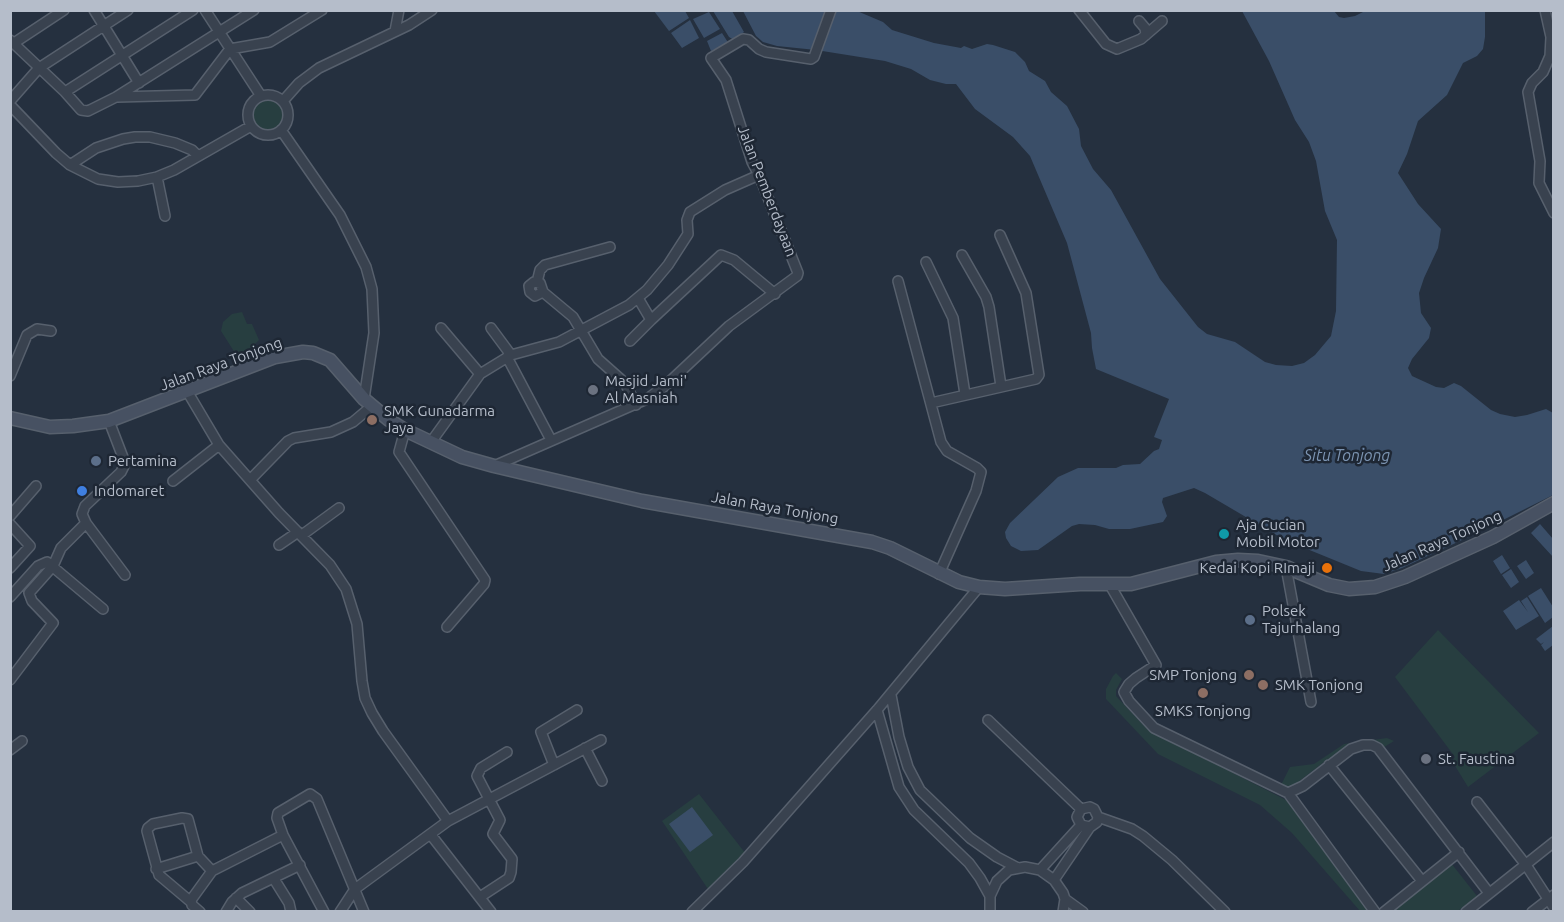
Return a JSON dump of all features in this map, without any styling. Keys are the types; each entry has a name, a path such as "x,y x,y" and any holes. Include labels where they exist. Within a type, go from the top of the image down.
{"main road":[{"name":"Jalan Raya Tonjong","path":"10,418 50,427 109,420 275,357 313,352 330,360 368,402 405,430 462,457 642,501 872,542 890,548 959,582 979,587 1005,589 1080,584 1131,584 1216,562 1238,560 1286,567 1329,585 1349,589 1375,586 1405,576 1493,537 1554,503"}],"street":[{"path":"64,10 12,41 84,112 116,97 254,10"},
{"path":"93,10 139,83"},
{"path":"128,10 39,68 10,103 56,153 70,165 98,179 118,182 138,181 157,177 251,126"},
{"path":"65,92 193,10"},
{"path":"205,10 261,96"},
{"path":"116,97 195,94 230,49 270,42 322,10"},
{"path":"395,31 399,10"},
{"path":"283,101 299,83 319,68 423,17 432,10"},
{"name":"Jalan Pemberdayaan","path":"494,466 636,405 656,393 729,326 794,280 798,273 752,162 726,80 711,58 743,39 749,40 766,52 811,59 831,10"},
{"path":"1079,10 1106,44 1114,48 1134,42 1162,21"},
{"path":"1545,10 1551,37 1550,56 1543,72 1532,83 1528,92 1540,161 1539,183 1554,213"},
{"path":"1139,21 1145,28 1146,35"},
{"path":"261,96 273,96 283,101 288,112 286,125 282,130 269,136 256,131 251,126 248,115 249,109 261,96"},
{"path":"250,480 288,441 331,432 353,422 368,402 374,333 372,289 366,267 340,215 282,130"},
{"path":"70,165 96,148 135,137 157,138 176,143 192,150 198,156"},
{"path":"432,442 480,374 509,356 549,346 582,332 638,298 668,265 686,238 690,212 725,190 759,175"},
{"path":"157,177 165,216"},
{"path":"931,403 1036,379 1040,373 1026,292 1000,235"},
{"path":"610,247 545,265 540,270 537,282 531,283 529,289 538,296 543,291 567,311 598,359 625,383 636,405"},
{"path":"630,341 721,255 734,260 775,294"},
{"path":"962,255 986,297 989,307 1001,386"},
{"path":"926,262 952,318 965,394"},
{"path":"898,280 944,447 981,472 976,491 939,574"},
{"path":"638,298 651,320"},
{"path":"441,328 480,374"},
{"path":"491,328 509,356 551,440"},
{"path":"10,376 27,335 38,330 51,331"},
{"path":"186,391 219,445 330,565 346,589 357,624 365,698 383,731 448,821"},
{"path":"109,420 124,460 124,466 121,472 85,506 82,514 86,524 125,575"},
{"path":"405,430 399,452 485,580 447,627"},
{"path":"173,481 219,445"},
{"path":"10,516 36,486"},
{"path":"279,545 339,508"},
{"path":"10,524 30,546 10,568"},
{"path":"10,680 52,627 51,621 32,601 29,593 53,566 61,548 86,524"},
{"path":"10,597 38,566 47,562 103,609"},
{"path":"1286,567 1311,702"},
{"path":"1110,585 1156,666 1129,684 1124,692 1129,701 1154,728 1288,793 1375,912"},
{"path":"692,912 743,862 891,694 979,587"},
{"path":"891,694 899,737 908,767 920,790 970,838 1016,867"},
{"path":"554,765 541,732 577,710"},
{"path":"877,710 893,774 902,793 914,810 969,863 990,896"},
{"path":"988,720 1081,809"},
{"path":"340,912 355,889 448,821 601,740"},
{"path":"10,750 22,741"},
{"path":"1288,793 1303,786 1351,749 1372,745 1378,748 1489,893"},
{"path":"585,748 602,781"},
{"path":"480,897 509,878 511,872 512,859 493,834 500,820 477,776 478,771 507,752"},
{"path":"1329,765 1422,882"},
{"path":"324,912 283,835 277,818 278,813 310,794 317,799 364,912"},
{"path":"1477,802 1551,901 1532,912"},
{"path":"1085,826 1077,817 1081,809 1085,807 1094,809 1098,817 1132,830 1155,844 1225,912"},
{"path":"1040,870 1085,826 1094,825 1098,817"},
{"path":"200,912 166,882 156,869 147,831 153,824 182,818 188,819 198,856 212,871"},
{"path":"1053,880 1085,826"},
{"path":"191,902 212,871 283,835"},
{"path":"430,835 492,912"},
{"path":"1466,912 1554,842"},
{"path":"1384,912 1459,852"},
{"path":"156,869 198,856"},
{"path":"226,912 236,898 300,866"},
{"path":"990,912 990,896 997,881 1016,867 1040,870 1053,880 1065,899 1063,912"},
{"path":"274,879 289,903 291,912"},
{"path":"236,898 250,912"},
{"path":"1065,899 1083,912"}],"green space":[{"path":"268,100 279,104 283,115 279,126 268,130 257,126 253,115 257,104"},
{"path":"242,312 247,324 252,324 259,340 254,345 250,360 242,364 221,331 223,322 232,314"},
{"path":"1438,630 1539,733 1468,787 1452,761 1455,757 1395,677"},
{"path":"1116,673 1122,679 1116,690 1116,696 1147,729 1288,801 1372,911 1360,911 1292,833 1260,805 1158,754 1106,699 1106,689"},
{"path":"1387,738 1394,741 1381,749 1348,748 1328,759 1289,789 1280,787 1290,767 1314,764 1344,744"},
{"path":"699,794 746,854 710,892 662,821"},
{"path":"1451,863 1477,896 1458,911 1390,912"}],"water":[{"path":"654,11 685,11 689,18 669,31"},
{"path":"713,11 732,11 744,32 734,40 729,37"},
{"name":"Situ Tonjong","path":"743,11 857,11 883,22 892,30 934,43 972,49 987,44 1015,52 1025,62 1029,71 1045,81 1051,92 1067,106 1079,129 1081,146 1093,169 1111,190 1160,279 1198,327 1207,334 1235,342 1265,362 1292,366 1304,363 1315,355 1331,336 1336,311 1337,240 1325,211 1316,161 1309,142 1295,120 1269,61 1242,11 1334,11 1339,17 1344,18 1365,11 1485,11 1483,49 1477,56 1463,63 1447,95 1418,121 1398,173 1418,204 1441,229 1438,248 1419,293 1421,313 1431,328 1429,338 1412,359 1408,368 1412,376 1436,387 1444,388 1454,383 1461,386 1491,410 1500,414 1515,417 1546,409 1553,413 1553,495 1477,533 1384,574 1361,571 1285,540 1194,488 1163,498 1162,502 1167,516 1163,522 1130,529 1109,529 1079,524 1072,526 1038,550 1021,551 1011,546 1005,532 1010,523 1058,477 1078,468 1116,468 1123,465 1140,464 1159,449 1162,440 1154,437 1169,399 1096,369 1091,333 1067,243 1030,156 1013,137 975,109 956,84 930,80 911,69 885,61 763,42 756,36"},
{"path":"709,12 720,29 704,38 693,19"},
{"path":"690,20 699,38 682,48 671,33"},
{"path":"722,33 729,44 711,51 707,41"},
{"path":"1540,524 1553,539 1553,557 1531,533"},
{"path":"1502,555 1510,568 1501,574 1493,561"},
{"path":"1526,560 1534,573 1526,579 1517,566"},
{"path":"1511,569 1519,582 1511,588 1502,575"},
{"path":"1541,588 1553,607 1553,617 1545,623 1528,596"},
{"path":"1527,597 1539,616 1516,630 1503,611 1519,600 1528,612 1521,601"},
{"path":"1553,626 1553,645 1545,651 1541,645 1544,642 1541,644 1536,639"},
{"path":"692,807 713,835 690,852 669,824"}],"place":[{"name":"Masjid Jami' Al Masniah","path":"593,390"},
{"name":"SMK Gunadarma Jaya","path":"372,420"},
{"name":"Pertamina","path":"96,461"},
{"name":"Indomaret","path":"82,491"},
{"name":"Aja Cucian Mobil Motor","path":"1224,534"},
{"name":"Kedai Kopi RImaji","path":"1327,568"},
{"name":"Polsek Tajurhalang","path":"1250,620"},
{"name":"SMP Tonjong","path":"1249,675"},
{"name":"SMK Tonjong","path":"1263,685"},
{"name":"SMKS Tonjong","path":"1203,693"},
{"name":"St. Faustina","path":"1426,759"}]}
